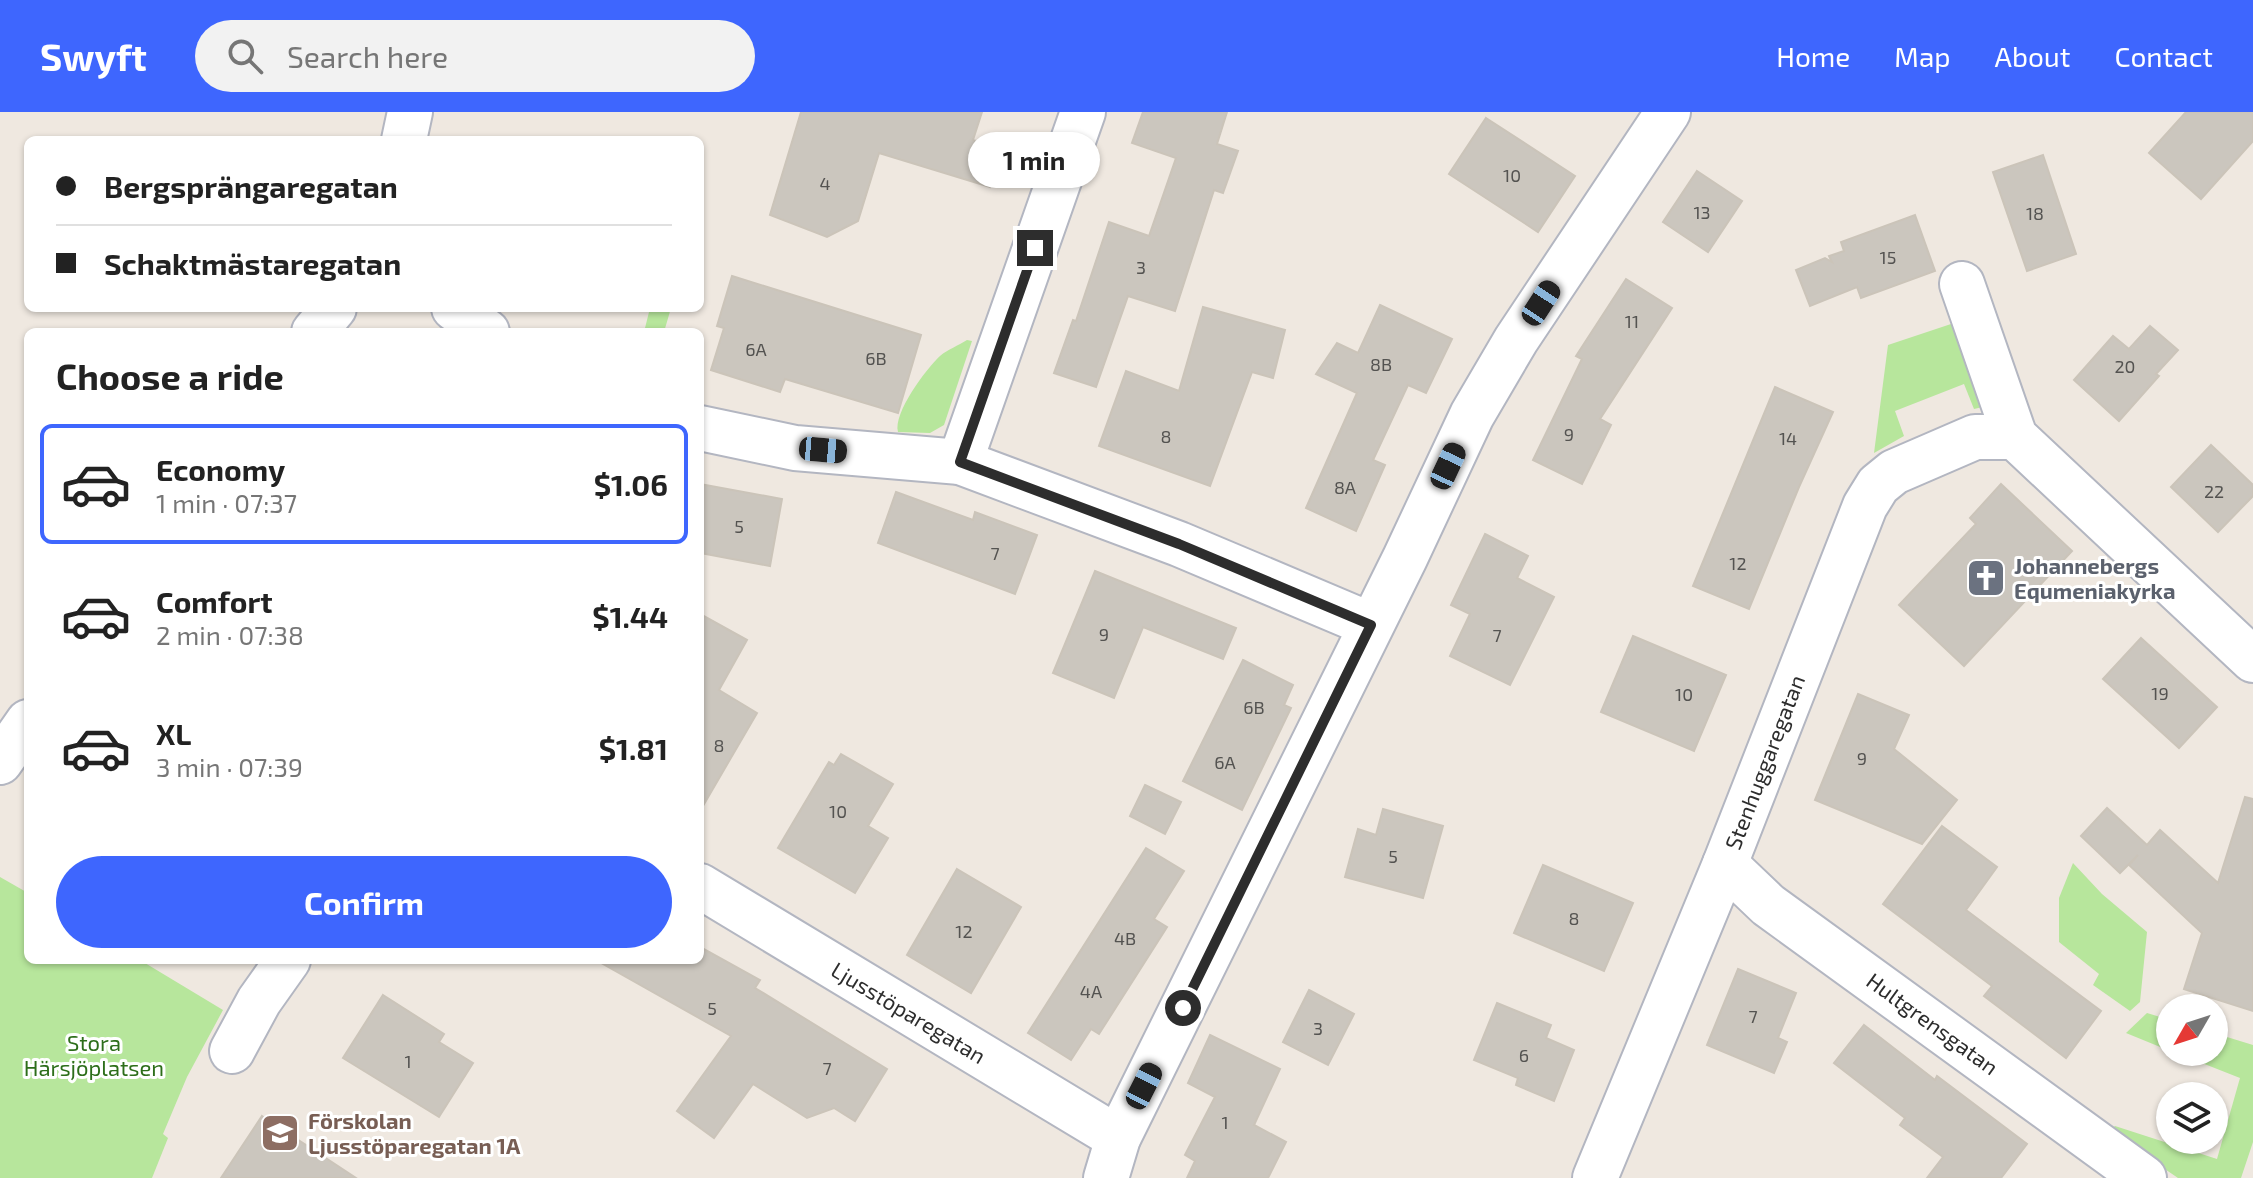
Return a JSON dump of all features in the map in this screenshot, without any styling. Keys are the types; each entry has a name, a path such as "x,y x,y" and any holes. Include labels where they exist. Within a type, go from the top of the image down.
{"street":[{"path":"405,136 410,112"},
{"path":"960,462 1083,112"},
{"path":"1112,1158 1472,415 1516,340 1668,112"},
{"path":"1962,284 2015,437 2253,660"},
{"path":"317,328 331,312"},
{"path":"460,312 482,328"},
{"path":"704,429 795,448 960,462 1179,544 1371,625"},
{"name":"Stenhuggaregatan","path":"1595,1178 1725,864 1865,506 1878,485 1894,472 1975,437 2015,437"},
{"path":"0,762 24,728"},
{"name":"Hultgrensgatan","path":"1725,864 1768,905 2144,1178"},
{"name":"Ljusstöparegatan","path":"704,889 1112,1158"},
{"path":"232,1051 259,1001 285,964"}],"green space":[{"path":"649,312 670,312 665,328 645,328"},
{"path":"1960,321 1987,406 1974,409 1964,384 1895,411 1904,436 1874,453 1888,345"},
{"path":"967,340 972,341 944,425 930,433 898,432 900,414 919,381 940,356"},
{"path":"2073,863 2102,894 2147,932 2140,1002 2130,1011 2093,985 2099,974 2059,942 2059,898"},
{"name":"Stora Härsjöplatsen","path":"0,877 24,891 24,964 147,964 223,1010 187,1077 163,1134 168,1138 152,1178 0,1178"},
{"path":"2147,1013 2156,1016 2156,1045 2126,1033"},
{"path":"2228,1037 2253,1045 2253,1142 2241,1178 2178,1178 2109,1131 2115,1126 2156,1139 2156,1154 2202,1154 2217,1159 2218,1154 2228,1154 2228,1120 2240,1078 2210,1066 2228,1066"}],"building":[{"path":"801,112 982,112 973,140 1002,149 990,187 879,153 858,221 827,237 770,215"},
{"path":"1143,112 1227,112 1217,144 1238,151 1223,193 1214,190 1175,311 1128,296 1096,387 1054,373 1073,320 1076,321 1109,222 1149,236 1176,158 1132,143"},
{"path":"2186,112 2253,112 2253,141 2201,199 2149,153"},
{"path":"1486,118 1575,176 1538,232 1449,174"},
{"path":"2043,155 2076,254 2027,271 1993,172"},
{"path":"1697,171 1742,201 1708,252 1663,222"},
{"path":"1915,215 1935,271 1861,298 1857,287 1810,306 1796,270 1825,258 1832,262 1829,256 1844,251 1841,242"},
{"path":"732,276 921,335 898,413 785,379 780,392 711,370 724,328 717,326"},
{"path":"1626,279 1672,308 1600,419 1611,425 1582,484 1533,460 1582,359 1576,356"},
{"path":"1380,305 1452,339 1426,393 1408,385 1373,460 1385,465 1356,531 1306,508 1357,393 1316,374 1337,343 1358,353"},
{"path":"1203,307 1285,330 1273,378 1252,372 1210,486 1099,446 1126,371 1179,391"},
{"path":"2150,326 2178,350 2119,421 2074,380 2113,336 2129,349"},
{"path":"1775,387 1833,412 1749,609 1693,586"},
{"path":"2211,445 2253,485 2253,496 2218,532 2171,487"},
{"name":"Johannebergs Equmeniakyrka","path":"2001,484 2072,551 1964,666 1899,605 1976,524 1970,518"},
{"path":"704,485 782,499 770,566 704,554"},
{"path":"896,492 973,520 975,512 1037,535 1015,594 878,543"},
{"path":"1485,534 1528,556 1517,578 1554,597 1510,685 1450,656 1470,614 1451,605"},
{"path":"1095,571 1236,628 1223,659 1143,627 1114,698 1053,673"},
{"path":"704,616 747,640 719,690 757,713 704,804"},
{"path":"1633,636 1726,675 1694,751 1601,712"},
{"path":"2141,638 2217,707 2179,748 2103,679"},
{"path":"1243,660 1293,685 1284,705 1291,708 1242,810 1183,781"},
{"path":"1858,694 1909,715 1894,749 1957,800 1922,844 1815,800"},
{"path":"841,754 893,784 868,826 888,838 855,893 778,848 829,762 834,765"},
{"path":"1145,785 1181,802 1165,834 1130,816"},
{"path":"2245,797 2253,799 2253,1011 2228,1003 2228,994 2200,994 2184,989 2202,933 2129,865 2138,855 2120,873 2081,836 2107,808 2147,845 2160,830 2218,883"},
{"path":"1383,809 1443,826 1423,898 1345,877 1358,829 1376,835"},
{"path":"1942,826 1997,867 1966,910 2101,1011 2066,1058 1984,996 1992,986 1883,904"},
{"path":"1146,848 1184,871 1154,919 1167,927 1099,1034 1091,1029 1071,1060 1028,1033"},
{"path":"1543,865 1633,903 1604,971 1514,933"},
{"path":"957,869 1021,907 971,993 907,955"},
{"path":"704,949 760,980 755,988 887,1069 855,1121 834,1108 807,1118 753,1084 714,1138 677,1111 731,1036 603,964 704,964"},
{"path":"1738,969 1796,993 1778,1038 1787,1042 1774,1073 1707,1045"},
{"path":"1309,990 1354,1014 1328,1065 1283,1042"},
{"path":"383,995 444,1034 439,1042 473,1063 439,1117 343,1058"},
{"path":"1497,1003 1551,1025 1546,1038 1574,1050 1554,1101 1516,1085 1518,1078 1474,1060"},
{"path":"1864,1025 1935,1080 1937,1076 2027,1144 2001,1178 1927,1178 1943,1157 1900,1125 1905,1118 1834,1063"},
{"path":"1210,1035 1280,1069 1254,1125 1286,1142 1268,1178 1187,1178 1195,1161 1185,1155 1215,1097 1188,1083"},
{"path":"262,1116 356,1178 221,1178"}],"place":[{"name":"Johannebergs Equmeniakyrka","path":"1986,578"},
{"name":"Förskolan Ljusstöparegatan 1A","path":"280,1133"}],"route":[{"path":"1035,248 960,462 1179,544 1371,625 1183,1008"}]}
